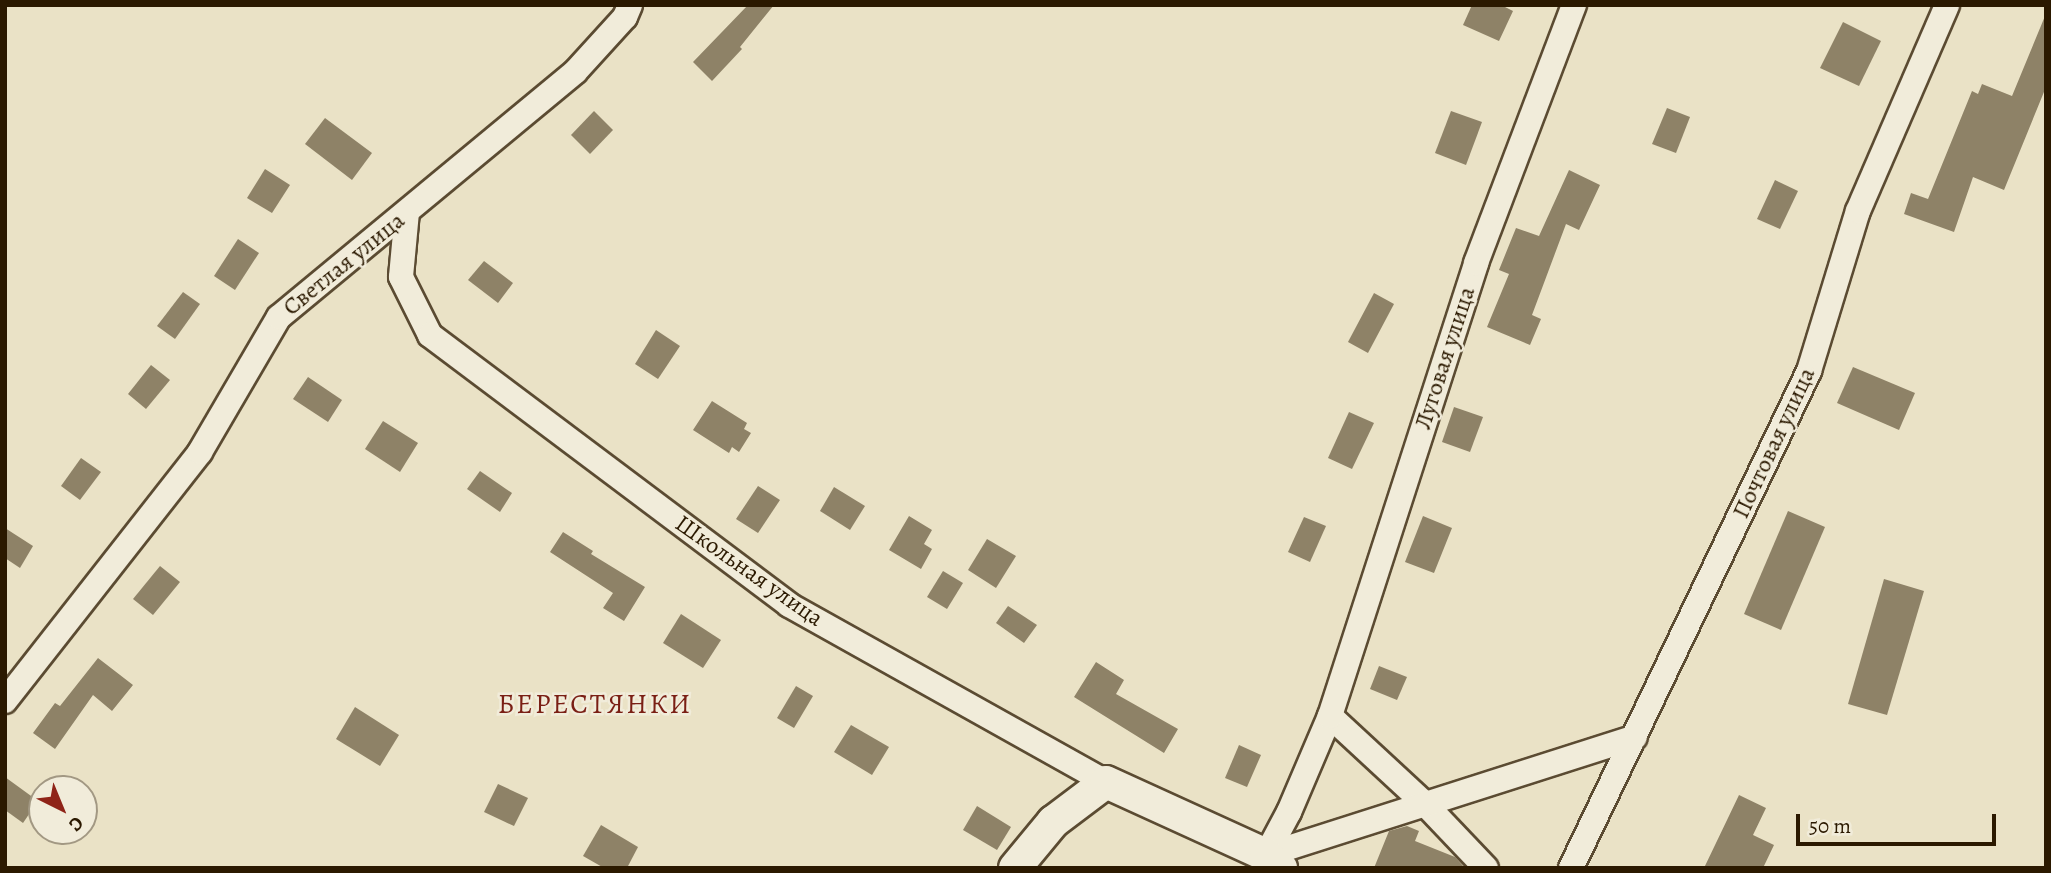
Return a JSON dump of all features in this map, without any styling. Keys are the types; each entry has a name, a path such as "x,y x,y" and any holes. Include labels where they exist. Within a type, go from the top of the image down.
{"street":[{"name":"Светлая улица","path":"5,701 200,452 279,317 575,72 625,17 630,5"},
{"name":"Луговая улица","path":"1274,862 1289,812 1329,716 1476,262 1574,5"},
{"name":"Почтовая улица","path":"1571,868 1810,371 1858,211 1947,5"},
{"name":"Школьная улица","path":"407,212 401,277 430,335 789,604 1106,782 1274,862"},
{"path":"1329,716 1426,805 1486,868"},
{"path":"1274,862 1426,805 1635,737"},
{"path":"1015,868 1054,822 1106,782"}],"building":[{"path":"748,5 774,5 740,47 742,49 712,81 693,62"},
{"path":"1472,5 1501,5 1513,11 1499,41 1463,25"},
{"path":"2045,16 2046,87 2004,190 1973,177 1954,232 1904,214 1911,193 1928,199 1972,91 1978,94 1982,84 2012,96"},
{"path":"1843,22 1881,41 1859,86 1820,68"},
{"path":"1667,108 1690,117 1676,153 1652,144"},
{"path":"594,111 613,130 590,154 571,135"},
{"path":"1451,111 1482,122 1466,165 1435,153"},
{"path":"325,118 372,153 352,180 305,144"},
{"path":"265,169 290,185 272,213 247,198"},
{"path":"1569,170 1600,185 1579,230 1566,224 1532,315 1541,319 1530,345 1487,327 1509,274 1499,270 1516,228 1539,236"},
{"path":"1775,180 1798,191 1780,229 1757,219"},
{"path":"238,239 259,253 235,290 214,276"},
{"path":"484,261 513,283 498,303 468,280"},
{"path":"183,292 200,304 175,339 157,326"},
{"path":"1374,293 1394,304 1368,353 1348,342"},
{"path":"656,330 680,346 658,379 635,364"},
{"path":"151,365 170,380 146,409 128,394"},
{"path":"1853,367 1915,393 1899,430 1837,403"},
{"path":"308,377 342,400 328,422 293,399"},
{"path":"712,401 747,423 744,429 751,433 739,452 732,447 729,453 693,430"},
{"path":"1454,407 1483,417 1470,452 1442,442"},
{"path":"1349,412 1374,423 1352,469 1328,458"},
{"path":"383,421 418,443 400,472 365,449"},
{"path":"81,458 101,472 80,500 61,486"},
{"path":"480,471 512,493 500,512 467,489"},
{"path":"758,486 780,500 758,533 736,519"},
{"path":"834,487 865,506 850,530 820,511"},
{"path":"1788,511 1825,527 1781,630 1744,614"},
{"path":"909,516 932,530 924,544 932,549 921,569 889,550"},
{"path":"1423,516 1452,528 1434,573 1405,562"},
{"path":"1304,517 1326,526 1310,562 1288,552"},
{"path":"5,528 33,546 20,568 5,558"},
{"path":"563,532 593,551 591,554 645,587 624,621 603,608 613,593 550,552"},
{"path":"987,539 1016,556 996,588 968,570"},
{"path":"160,566 180,582 153,615 133,599"},
{"path":"943,571 963,583 947,609 927,597"},
{"path":"1884,579 1924,591 1887,715 1848,704"},
{"path":"1008,606 1037,625 1024,643 996,623"},
{"path":"681,614 721,640 703,668 663,643"},
{"path":"98,658 133,685 112,711 93,695 55,749 33,733 55,703 60,706"},
{"path":"1096,662 1124,680 1116,694 1178,729 1164,753 1074,697"},
{"path":"1379,666 1407,677 1397,700 1370,689"},
{"path":"796,686 813,696 794,728 777,718"},
{"path":"355,707 399,735 380,766 336,739"},
{"path":"851,725 889,747 872,775 834,752"},
{"path":"1239,745 1261,755 1247,787 1225,778"},
{"path":"5,777 28,794 28,816 23,823 5,810"},
{"path":"498,784 528,798 514,826 484,812"},
{"path":"1739,795 1766,808 1753,835 1774,845 1763,868 1704,868"},
{"path":"977,806 1011,827 997,850 963,830"},
{"path":"601,825 638,847 627,868 604,868 583,856"},
{"path":"1407,826 1419,831 1415,841 1455,857 1465,868 1374,868 1389,831"}],"district":[{"name":"БЕРЕСТЯНКИ","path":"595,704"}]}
